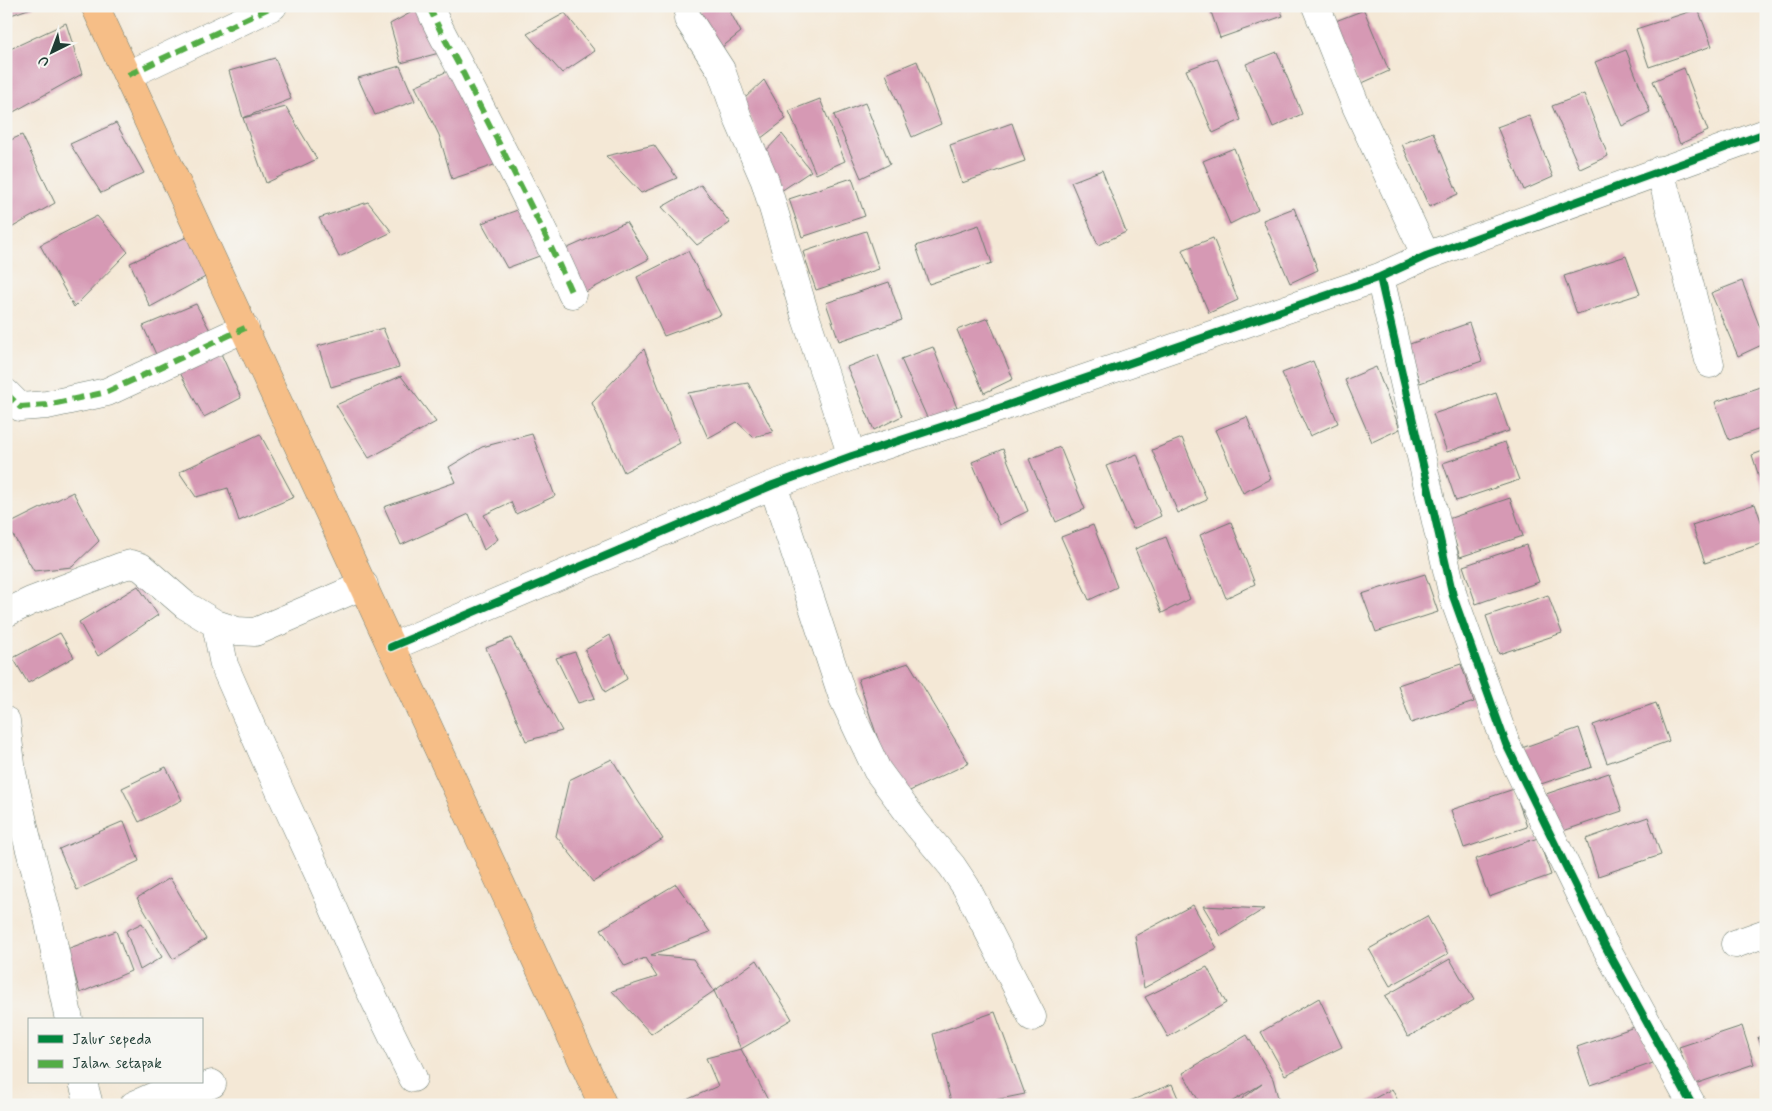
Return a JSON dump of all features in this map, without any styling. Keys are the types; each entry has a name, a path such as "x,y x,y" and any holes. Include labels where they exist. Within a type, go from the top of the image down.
{"main road":[{"path":"96,6 603,1105"}],"street":[{"path":"128,75 273,6"},
{"path":"429,6 438,29 462,70 556,258 572,294"},
{"path":"1316,6 1356,106 1426,256"},
{"path":"688,19 721,70 738,121 766,181 806,318 852,456"},
{"path":"391,647 773,485 852,456 1002,407 1380,277 1426,256 1766,133"},
{"path":"1660,170 1710,364"},
{"path":"1380,277 1452,596 1506,744 1603,942 1692,1105"},
{"path":"6,393 20,407 46,405 107,392 245,328"},
{"path":"773,485 842,698 878,770 916,823 966,886 1032,1016"},
{"path":"6,613 31,601 131,564 141,567 185,604 216,624 237,631 255,632 364,585"},
{"path":"216,624 224,665 365,980 413,1078"},
{"path":"6,721 12,772 48,918 70,1018"},
{"path":"1736,944 1766,933"},
{"path":"84,1084 88,1105"},
{"path":"134,1105 159,1094 191,1092 212,1084"}],"building":[{"path":"6,6 34,6 34,7 8,16"},
{"path":"423,6 443,52 401,63 390,24"},
{"path":"706,6 727,6 741,32 716,52 699,13"},
{"path":"1209,6 1279,6 1283,16 1220,38"},
{"path":"1698,9 1712,46 1649,67 1636,29"},
{"path":"1364,10 1389,71 1360,84 1333,22"},
{"path":"565,13 595,51 562,73 527,34"},
{"path":"66,23 82,74 8,115 6,111 6,51"},
{"path":"1626,50 1650,112 1622,126 1595,62"},
{"path":"1277,52 1302,114 1273,127 1246,64"},
{"path":"275,58 291,99 243,118 229,71"},
{"path":"1217,58 1241,120 1213,133 1186,70"},
{"path":"917,61 941,124 912,137 886,74"},
{"path":"400,66 415,101 375,115 358,78"},
{"path":"1684,68 1708,131 1680,144 1653,81"},
{"path":"452,69 500,163 452,179 439,135 415,86"},
{"path":"764,80 786,119 760,139 743,100"},
{"path":"1584,94 1608,156 1580,169 1552,106"},
{"path":"820,99 845,161 816,174 789,111"},
{"path":"865,103 890,164 861,178 834,115"},
{"path":"286,107 317,159 266,183 243,118"},
{"path":"1529,115 1553,177 1524,190 1497,127"},
{"path":"116,123 144,173 101,193 70,144"},
{"path":"1012,123 1025,161 962,183 950,145"},
{"path":"1433,132 1458,194 1429,207 1402,144"},
{"path":"782,134 811,171 778,193 760,157"},
{"path":"22,135 55,203 6,231 6,142"},
{"path":"654,145 677,178 641,193 606,156"},
{"path":"1234,148 1258,210 1230,224 1203,161"},
{"path":"1102,170 1126,232 1098,245 1071,182"},
{"path":"852,178 865,216 802,237 789,199"},
{"path":"701,185 730,223 697,245 662,207"},
{"path":"368,202 392,232 339,257 319,218"},
{"path":"523,208 542,255 507,268 482,223"},
{"path":"1294,208 1318,270 1290,283 1263,220"},
{"path":"97,216 128,252 74,307 40,245"},
{"path":"626,222 649,259 576,297 559,252"},
{"path":"979,225 992,263 929,284 916,246"},
{"path":"866,231 879,269 816,290 803,252"},
{"path":"191,235 211,274 150,307 130,263"},
{"path":"1213,238 1238,300 1209,313 1182,250"},
{"path":"688,251 721,315 664,336 637,277"},
{"path":"1626,256 1640,294 1577,314 1564,276"},
{"path":"1742,281 1766,343 1738,356 1711,293"},
{"path":"889,282 902,320 839,341 826,303"},
{"path":"196,304 215,340 160,363 143,326"},
{"path":"988,318 1013,379 984,393 957,330"},
{"path":"1469,323 1482,361 1420,383 1407,345"},
{"path":"383,328 399,367 331,387 318,346"},
{"path":"218,347 241,398 204,417 178,369"},
{"path":"933,347 957,408 929,422 901,359"},
{"path":"644,349 680,443 624,472 592,403"},
{"path":"878,355 902,416 874,430 847,367"},
{"path":"1313,361 1338,423 1310,436 1282,373"},
{"path":"1376,367 1400,429 1372,442 1345,380"},
{"path":"401,376 436,422 369,458 336,405"},
{"path":"748,383 773,432 753,437 737,422 708,438 688,393"},
{"path":"1766,385 1766,427 1729,440 1715,402"},
{"path":"1496,393 1509,431 1447,452 1433,414"},
{"path":"1247,417 1271,479 1243,493 1215,430"},
{"path":"260,434 294,497 239,521 228,488 196,497 179,472"},
{"path":"532,434 555,496 516,514 511,502 484,515 498,539 484,550 469,514 401,545 384,507 456,482 449,467 482,447"},
{"path":"1182,438 1207,500 1178,513 1152,450"},
{"path":"1505,442 1519,480 1456,501 1443,463"},
{"path":"1060,447 1085,509 1056,522 1029,459"},
{"path":"1003,449 1028,511 999,525 972,462"},
{"path":"1766,450 1766,495 1765,495 1752,455"},
{"path":"1137,454 1161,516 1133,529 1106,466"},
{"path":"73,492 99,541 72,567 34,571 7,525"},
{"path":"1510,498 1523,536 1460,557 1448,519"},
{"path":"1755,504 1766,535 1766,542 1705,563 1692,525"},
{"path":"1231,522 1255,584 1226,598 1200,535"},
{"path":"1093,525 1117,587 1089,600 1061,537"},
{"path":"1166,537 1190,599 1162,613 1135,549"},
{"path":"1526,545 1539,582 1476,604 1463,566"},
{"path":"1425,574 1438,612 1376,632 1362,594"},
{"path":"138,586 158,615 98,656 79,622"},
{"path":"1548,595 1562,633 1499,654 1486,616"},
{"path":"60,633 74,657 28,683 13,658"},
{"path":"610,635 627,679 605,692 585,650"},
{"path":"511,638 562,731 526,741 486,648"},
{"path":"575,652 595,698 578,703 556,658"},
{"path":"909,663 969,763 897,797 858,679"},
{"path":"1461,664 1474,702 1411,723 1398,685"},
{"path":"1656,703 1669,741 1607,763 1593,725"},
{"path":"1579,728 1592,767 1529,788 1516,750"},
{"path":"612,759 663,839 593,882 556,836 569,780"},
{"path":"166,767 182,800 139,822 122,788"},
{"path":"1609,773 1622,811 1560,832 1546,794"},
{"path":"1514,789 1527,827 1464,848 1451,810"},
{"path":"1648,817 1661,855 1598,876 1586,839"},
{"path":"124,821 139,861 77,890 59,849"},
{"path":"1538,838 1551,875 1489,897 1475,859"},
{"path":"170,878 206,939 173,959 137,898"},
{"path":"676,884 710,932 651,955 693,959 714,991 651,1034 612,991 657,977 645,958 625,966 601,929"},
{"path":"1193,905 1217,948 1144,988 1135,936"},
{"path":"1203,906 1264,909 1221,936"},
{"path":"1427,916 1448,954 1390,986 1369,949"},
{"path":"142,923 162,957 140,970 126,931"},
{"path":"116,931 131,971 80,993 67,949"},
{"path":"1450,959 1474,1000 1408,1037 1385,996"},
{"path":"757,960 792,1019 741,1049 714,991"},
{"path":"1207,967 1226,1003 1168,1037 1145,997"},
{"path":"1319,998 1342,1047 1285,1075 1261,1032"},
{"path":"995,1012 1025,1094 970,1105 952,1105 933,1034"},
{"path":"1640,1025 1653,1063 1590,1085 1577,1047"},
{"path":"1742,1026 1754,1064 1692,1085 1679,1047"},
{"path":"1247,1035 1273,1079 1280,1105 1234,1105 1262,1084 1226,1105 1201,1105 1183,1073"},
{"path":"1766,1035 1766,1057 1765,1057 1758,1037"},
{"path":"741,1049 769,1102 762,1105 675,1105 718,1086 706,1058"},
{"path":"1172,1084 1181,1105 1120,1105"},
{"path":"1392,1089 1400,1105 1362,1105"}],"marked path":[{"path":"128,75 273,6"},
{"path":"429,6 535,214 572,294"},
{"path":"6,393 20,407 47,405 107,392 245,328"}],"cycle path":[{"path":"391,647 773,485 852,456 1002,407 1380,277 1426,256 1766,133"},
{"path":"1380,277 1453,596 1506,744 1603,942 1692,1105"}]}
